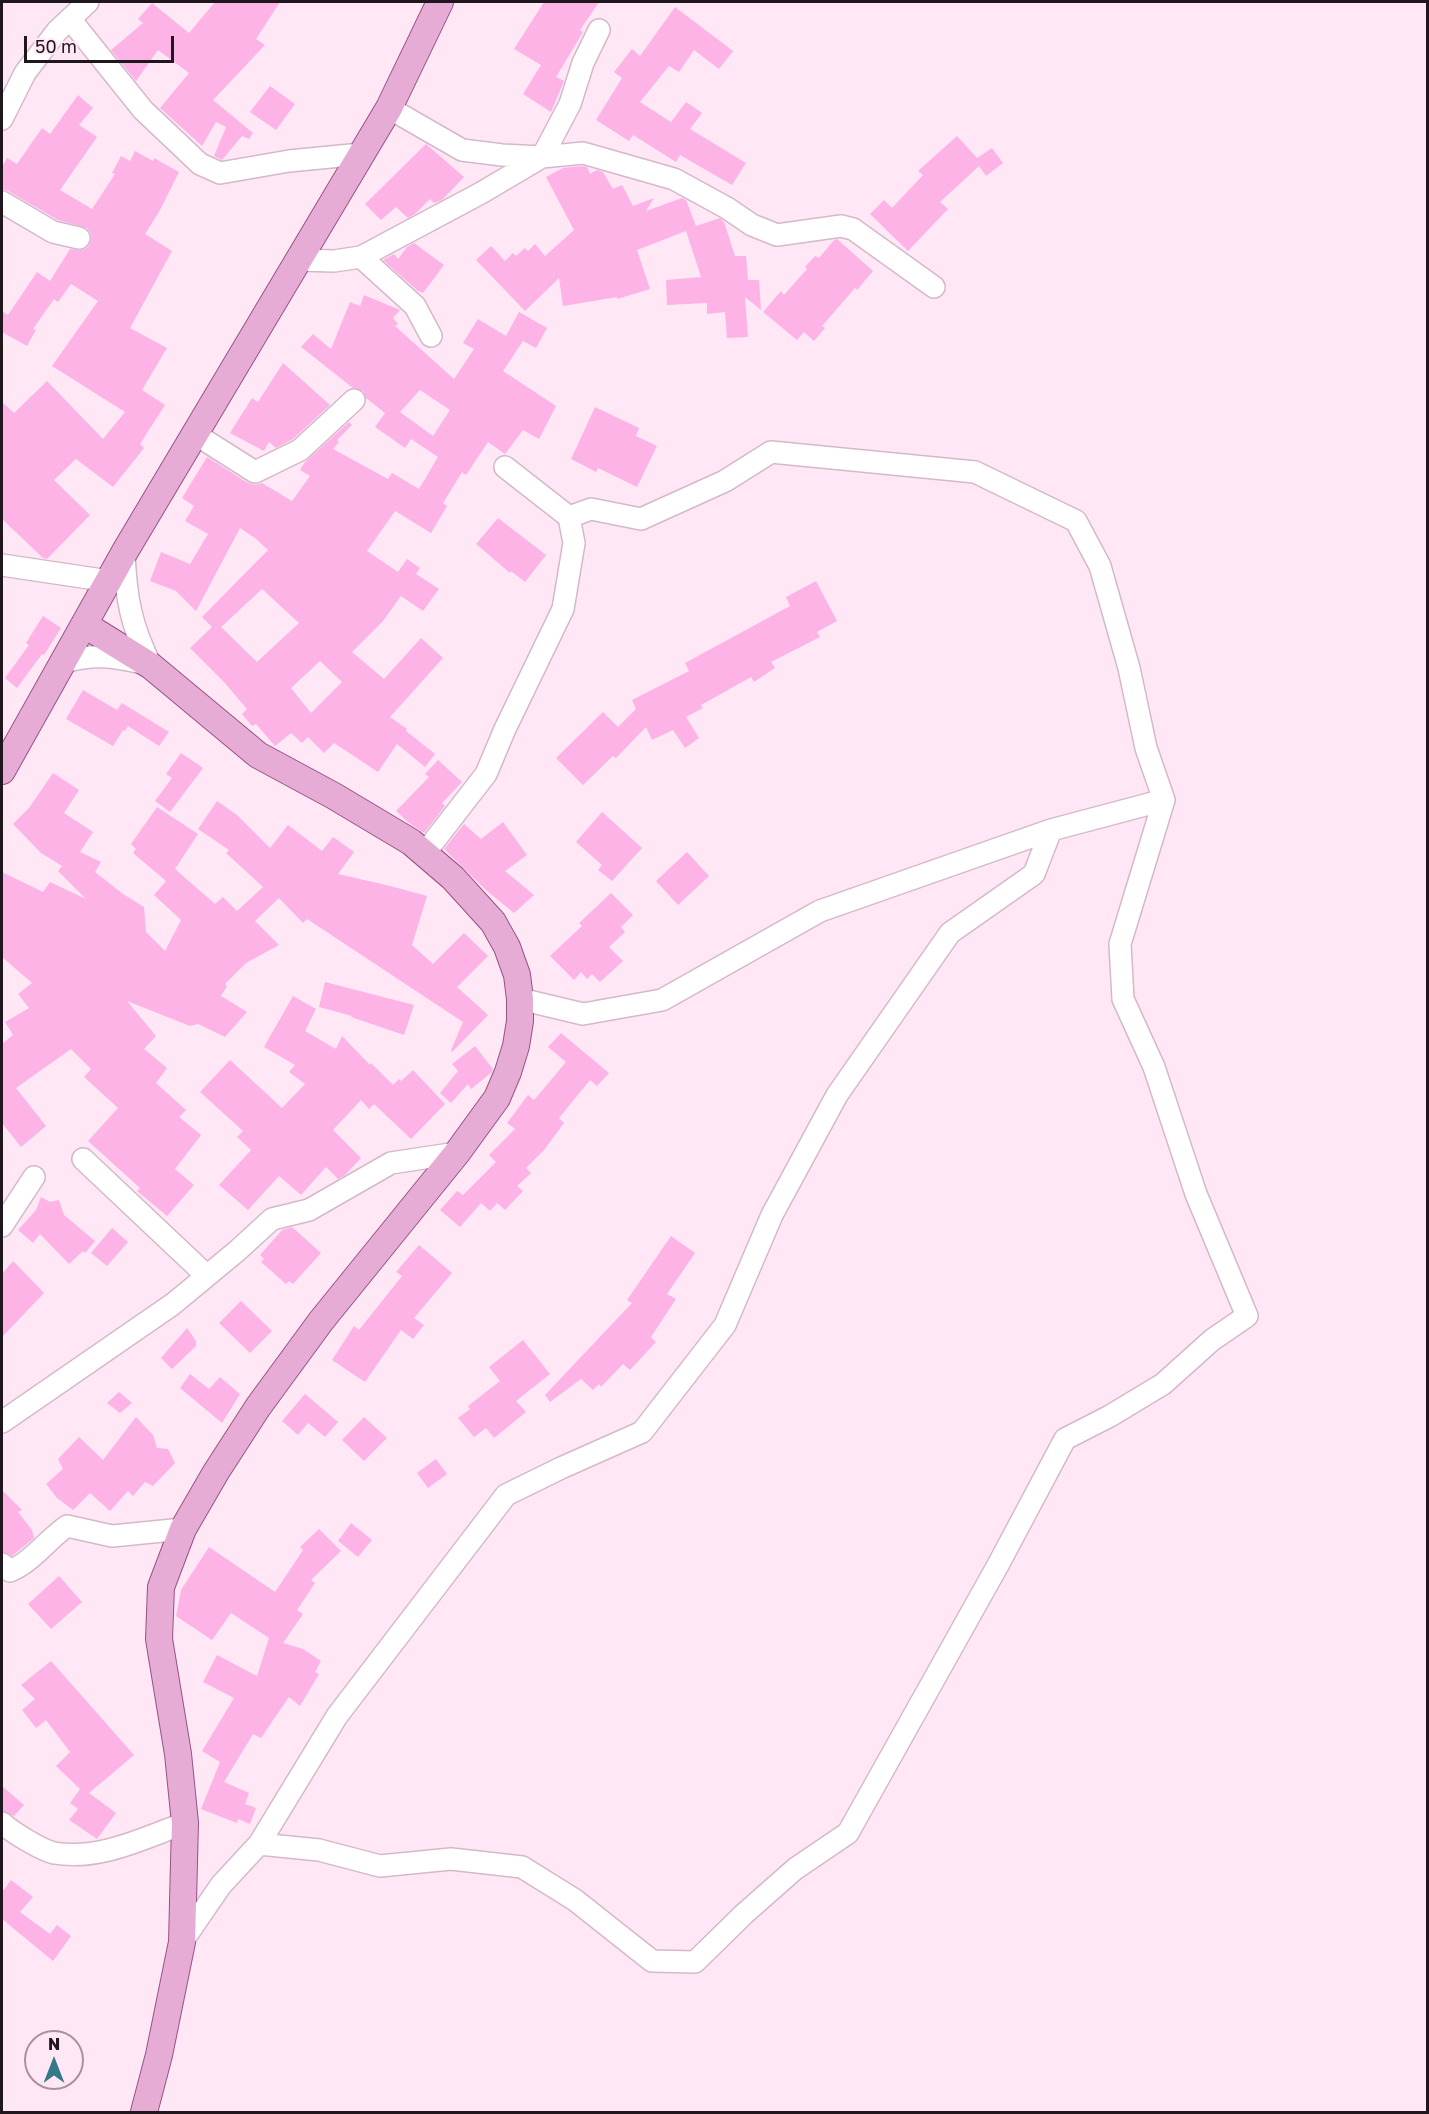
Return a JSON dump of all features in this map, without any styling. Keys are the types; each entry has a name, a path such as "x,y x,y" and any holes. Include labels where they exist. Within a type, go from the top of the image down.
{"main road":[{"path":"2,771 124,554 389,108 440,2"},
{"path":"85,625 151,666 258,755 334,796 411,842 460,886 493,922 507,946 516,975 520,999 518,1029 508,1072 497,1098 457,1153 321,1321 258,1407 183,1529 160,1587 159,1639 178,1754 185,1823 182,1942 159,2055 144,2112"}],"street":[{"path":"2,119 25,73 57,31 88,2"},
{"path":"70,19 143,110 200,164 220,173 289,161 361,154"},
{"path":"299,260 334,261 361,257 542,157 570,104 583,63 599,30"},
{"path":"389,108 462,150 542,157 583,153 674,178 752,225 777,235 841,226 853,229 934,287"},
{"path":"2,202 53,232 79,238"},
{"path":"361,257 415,306 431,336"},
{"path":"195,434 255,472 300,450 354,400"},
{"path":"259,1844 319,1850 380,1866 451,1859 522,1867 575,1900 652,1961 695,1962 795,1869 848,1833 998,1565 1065,1439 1110,1416 1163,1384 1212,1340 1247,1316 1196,1194 1154,1067 1123,999 1120,944 1164,800 1146,748 1129,668 1100,566 1076,520 975,472 771,452 725,481 641,519 591,509 569,517"},
{"path":"424,854 486,774 505,729 563,609 574,543 569,517 505,467"},
{"path":"124,554 128,604 139,642 151,666"},
{"path":"2,565 109,581"},
{"path":"64,662 86,656 99,656 114,657 151,666"},
{"path":"520,999 584,1014 662,1000 820,911 1051,830 1164,800"},
{"path":"182,1942 221,1885 259,1844 337,1716 506,1495 642,1432 725,1325 772,1215 837,1095 950,933 1034,873 1051,830"},
{"path":"2,1422 173,1304 272,1220 309,1210 391,1163 457,1153"},
{"path":"83,1159 207,1276"},
{"path":"2,1226 34,1177"},
{"path":"2,1564 10,1571 21,1567 67,1526 112,1536 183,1529"},
{"path":"2,1823 13,1832 53,1853 95,1854 185,1823"}],"building":[{"path":"215,2 280,2 256,39 265,45 213,100 253,133 249,139 242,136 222,160 214,156 226,127 216,122 202,146 160,108 189,73 158,50 136,81 111,50 143,23 138,19 152,3 189,33"},
{"path":"544,2 599,2 580,30 583,32 556,77 564,81 551,112 523,94 541,65 514,49"},
{"path":"675,7 733,51 719,69 694,50 679,72 669,66 640,102 671,122 686,102 702,113 690,129 746,163 732,185 680,155 676,162 633,135 629,141 596,120 622,78 614,72 632,49 640,56"},
{"path":"270,86 295,104 276,130 250,112"},
{"path":"78,95 93,108 79,125 97,137 60,190 92,209 115,174 112,173 121,156 130,161 135,151 153,161 154,158 179,172 145,234 172,251 130,328 167,348 142,390 165,405 140,444 144,448 113,487 76,459 54,480 90,515 47,559 43,558 2,519 2,402 14,413 47,381 103,439 125,412 52,366 98,301 71,284 58,302 54,299 33,329 36,330 27,346 2,332 2,311 8,315 37,272 50,281 70,249 83,250 89,246 91,234 87,228 58,220 2,189 2,167 7,158 17,164 42,128 50,134"},
{"path":"957,136 977,158 992,148 1003,163 986,176 979,166 940,202 948,209 908,251 870,214 884,200 892,208 923,175 918,171"},
{"path":"426,144 464,177 442,200 434,203 430,199 408,218 396,207 381,220 365,204"},
{"path":"587,167 590,174 597,170 603,172 613,189 622,185 633,206 654,198 646,211 682,198 686,200 696,226 720,218 724,222 735,256 746,256 748,280 759,280 761,310 745,297 748,337 727,338 725,312 707,314 707,303 667,305 666,280 701,277 686,231 637,250 650,289 617,299 617,297 563,306 559,278 525,311 476,260 491,246 505,261 513,253 516,256 525,248 528,251 535,244 545,256 574,230 546,177 563,168"},
{"path":"837,239 873,271 822,326 825,328 814,341 804,332 797,340 763,312 781,291 784,295 807,269 805,267 815,256 819,258"},
{"path":"414,243 444,265 423,293 383,260 394,254 398,259 407,247"},
{"path":"364,295 400,310 393,318 398,324 395,326 454,379 474,349 463,343 478,319 506,336 519,312 547,328 536,348 523,341 503,371 556,406 539,439 523,430 505,454 488,442 466,475 462,472 443,503 447,506 431,533 395,511 367,551 398,572 407,559 420,568 416,574 439,589 423,611 401,596 383,621 352,652 384,679 421,638 443,658 390,717 435,754 425,767 397,744 378,772 334,743 324,753 308,737 302,743 291,733 275,746 256,724 252,726 242,714 247,709 190,648 212,627 202,617 268,550 255,538 240,528 196,611 176,591 150,581 161,552 190,564 208,534 185,521 194,506 182,498 207,457 248,483 255,485 262,483 292,501 310,476 300,470 305,462 349,422 352,425 337,440 339,442 333,449 388,479 392,473 419,489 438,457 411,439 405,448 375,427 385,413 366,398 363,391 353,388 301,347 313,334 331,349 350,302 360,306","holes":["420,390 450,410 433,436 400,412","262,589 299,623 257,662 221,627","320,661 342,682 311,713 291,688"]},
{"path":"283,363 330,405 293,439 276,448 269,442 264,451 230,433 252,398 258,402"},
{"path":"595,407 639,428 636,436 657,446 637,487 598,468 596,472 571,459"},
{"path":"498,518 546,555 525,582 511,571 510,573 476,544"},
{"path":"816,581 837,621 817,632 820,637 771,662 775,668 754,682 751,677 701,705 703,708 686,717 699,738 685,748 673,730 652,740 646,727 616,758 613,756 583,785 556,758 603,712 618,727 636,709 632,700 689,671 685,663 790,606 786,597"},
{"path":"43,616 61,628 44,655 42,654 17,688 5,678 29,645 26,643"},
{"path":"83,690 117,710 122,703 169,732 159,746 128,726 113,746 66,719"},
{"path":"181,753 203,768 170,812 155,801 172,778 166,774"},
{"path":"438,760 462,782 442,803 445,806 424,833 396,811 429,777 425,774"},
{"path":"53,773 79,790 64,813 93,832 80,852 101,862 95,872 144,907 146,932 165,951 181,920 154,895 166,881 133,853 136,849 131,844 157,807 198,834 175,869 215,904 223,897 237,911 263,887 226,853 229,850 198,829 217,801 237,815 270,848 288,825 322,851 333,837 354,852 338,874 427,896 412,945 433,964 464,933 488,956 457,987 488,1015 452,1052 463,1022 307,919 303,923 279,898 255,921 279,945 246,963 225,984 227,986 221,996 247,1012 225,1037 198,1024 190,1026 127,1001 156,1036 144,1049 167,1068 156,1083 186,1110 179,1117 201,1135 175,1169 194,1185 167,1216 137,1191 140,1188 88,1141 118,1108 84,1077 91,1069 71,1049 16,1088 46,1126 21,1147 2,1123 2,1044 13,1035 5,1022 29,1008 18,994 32,983 2,957 2,872 43,892 50,882 86,899 58,871 62,866 41,853 13,824 29,808"},
{"path":"602,812 642,848 612,881 598,870 602,865 576,842"},
{"path":"503,822 527,855 505,871 534,895 514,913 487,891 444,849 464,824 481,839"},
{"path":"687,852 709,876 678,905 656,881"},
{"path":"611,893 633,915 621,927 625,932 609,947 623,961 600,982 592,974 587,979 581,972 574,980 550,956 582,926 579,923"},
{"path":"325,982 414,1005 404,1035 319,1007"},
{"path":"293,996 316,1009 305,1031 336,1049 342,1036 393,1085 413,1070 445,1104 411,1139 374,1104 369,1109 361,1100 333,1130 361,1158 345,1175 338,1179 326,1167 301,1195 279,1176 248,1210 219,1185 251,1150 237,1137 243,1131 200,1092 230,1060 282,1108 305,1084 289,1072 295,1065 264,1047"},
{"path":"561,1033 609,1073 597,1086 590,1080 559,1118 564,1123 544,1150 526,1168 531,1173 517,1186 523,1191 505,1210 497,1203 490,1211 481,1203 460,1227 440,1210 457,1191 463,1195 496,1162 489,1155 515,1129 507,1123 528,1095 534,1100 566,1062 548,1047"},
{"path":"475,1046 493,1069 471,1089 468,1084 451,1103 440,1093 458,1071 452,1064"},
{"path":"41,1197 50,1202 59,1200 64,1215 95,1241 85,1253 83,1251 69,1264 40,1234 33,1243 18,1230 36,1210"},
{"path":"292,1227 321,1253 293,1284 289,1281 286,1284 261,1262 264,1259 260,1255 282,1230"},
{"path":"112,1228 128,1242 107,1266 91,1253"},
{"path":"671,1236 695,1253 667,1294 676,1299 651,1337 656,1342 630,1370 623,1364 601,1387 599,1384 593,1390 581,1379 550,1402 545,1395 632,1303 627,1300"},
{"path":"419,1245 452,1273 414,1318 424,1325 413,1339 401,1330 365,1382 332,1360 354,1326 359,1330 402,1276 396,1272"},
{"path":"13,1261 44,1293 2,1337 2,1274"},
{"path":"241,1301 272,1331 250,1353 219,1323"},
{"path":"187,1328 196,1341 196,1346 172,1369 161,1358"},
{"path":"523,1340 550,1374 516,1401 526,1412 494,1438 486,1428 474,1437 458,1418 470,1409 468,1406 500,1381 489,1367"},
{"path":"190,1374 209,1389 220,1377 240,1394 222,1423 180,1388"},
{"path":"119,1392 132,1403 120,1413 107,1403"},
{"path":"305,1394 338,1422 325,1437 308,1423 298,1435 282,1421"},
{"path":"136,1417 153,1435 157,1448 168,1449 175,1463 153,1486 145,1482 133,1496 128,1491 110,1511 90,1493 73,1510 57,1498 46,1484 63,1469 58,1459 79,1437 103,1460"},
{"path":"364,1417 387,1438 364,1461 342,1440"},
{"path":"436,1459 447,1474 428,1488 417,1473"},
{"path":"2,1490 22,1510 18,1512 32,1530 34,1538 12,1556 2,1552"},
{"path":"351,1523 372,1540 358,1557 338,1541"},
{"path":"319,1529 341,1551 311,1580 315,1583 297,1610 303,1614 283,1643 303,1649 321,1661 315,1672 319,1674 300,1706 289,1697 261,1738 253,1734 224,1782 249,1793 245,1804 256,1808 250,1824 238,1819 237,1823 201,1809 220,1762 202,1751 234,1698 203,1682 217,1655 257,1676 269,1638 231,1613 212,1640 176,1616 181,1590 209,1547 275,1592 303,1550 300,1547"},
{"path":"59,1576 82,1602 51,1629 28,1604"},
{"path":"51,1661 134,1755 89,1793 116,1813 97,1839 69,1820 78,1809 70,1803 80,1789 56,1766 70,1752 46,1720 36,1728 22,1710 35,1699 21,1685"},
{"path":"2,1786 24,1805 14,1816 2,1811"},
{"path":"11,1880 33,1897 20,1912 50,1934 57,1925 71,1936 53,1961 2,1919 2,1892"}]}
